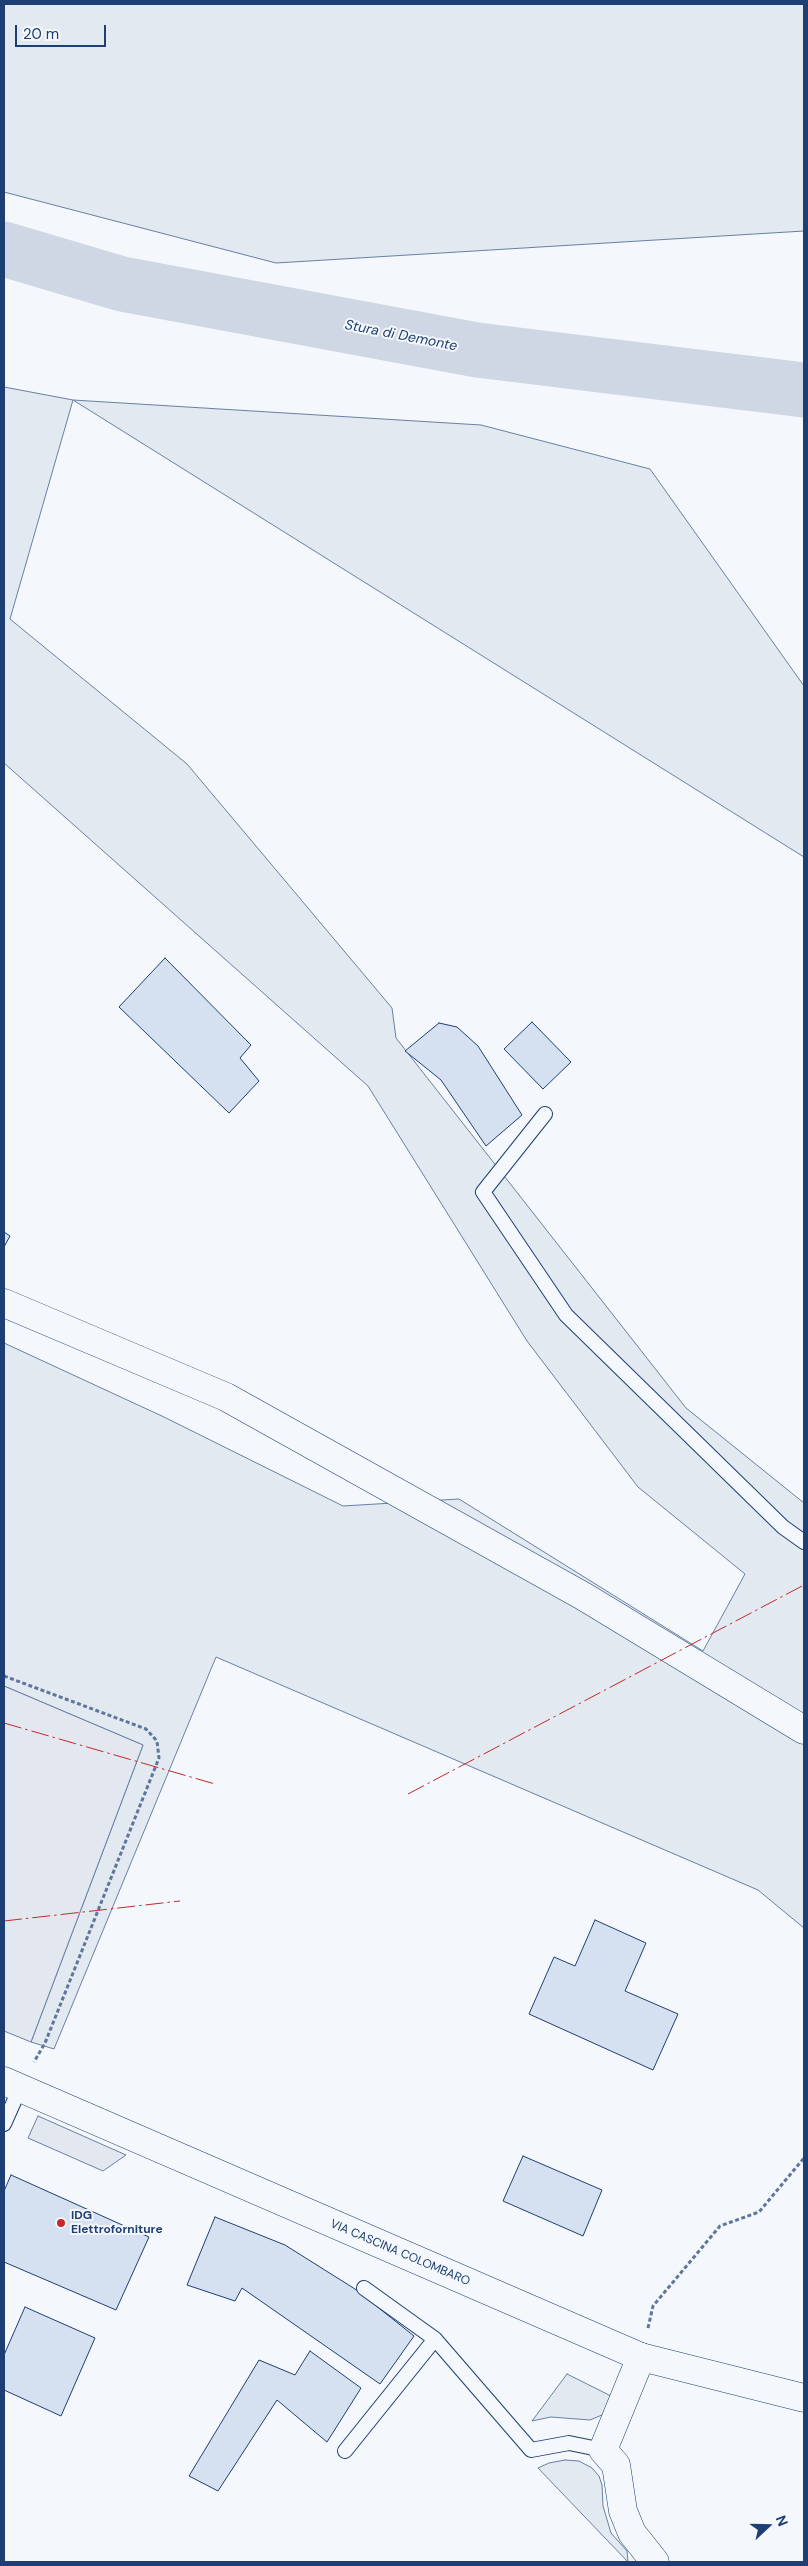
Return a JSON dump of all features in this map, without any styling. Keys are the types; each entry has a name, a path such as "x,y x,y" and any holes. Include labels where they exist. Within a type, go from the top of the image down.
{"street":[{"path":"4,1303 226,1397 583,1596 804,1730"},
{"name":"VIA CASCINA COLOMBARO","path":"12,2085 641,2357 804,2398"},
{"path":"641,2357 603,2450 616,2465 624,2511 632,2533 656,2562"}],"lane":[{"path":"544,1114 484,1192 566,1315 783,1527 804,1542"},
{"path":"4,2124 12,2085"},
{"path":"364,2288 435,2338 531,2450 569,2443 603,2450"},
{"path":"345,2451 435,2338"}],"path":[{"path":"4,1676 146,1729 157,1741 160,1758 45,2043 12,2085"},
{"path":"641,2357 653,2306 720,2226 759,2212 804,2158"}],"shaded area":[{"path":"4,4 804,4 804,231 276,263 4,192"},
{"path":"4,387 73,400 10,619 187,764 392,1008 396,1038 686,1408 804,1503 804,1928 758,1890 216,1657 54,2049 31,2042 143,1745 4,1686 4,1343 164,1417 343,1506 459,1499 703,1651 745,1574 638,1487 527,1341 368,1086 4,763"},
{"path":"73,400 481,425 650,469 804,686 804,857"},
{"path":"4,1686 143,1745 31,2042 4,2031"},
{"path":"38,2116 126,2155 103,2171 28,2138"},
{"path":"567,2374 611,2396 610,2405 602,2415 590,2420 551,2417 532,2421"},
{"path":"565,2460 579,2461 592,2468 599,2476 602,2485 603,2506 611,2533 627,2551 628,2562 538,2468 549,2463"}],"building":[{"path":"165,958 251,1045 240,1058 259,1081 229,1113 119,1007"},
{"path":"532,1022 571,1062 543,1089 504,1049"},
{"path":"439,1023 457,1027 478,1046 522,1115 486,1146 441,1080 405,1051"},
{"path":"4,1232 10,1236 4,1247"},
{"path":"595,1920 646,1943 625,1991 678,2014 653,2070 529,2014 554,1957 575,1966"},
{"path":"523,2156 602,2190 583,2236 503,2201"},
{"path":"11,2175 149,2237 116,2310 4,2262 4,2191"},
{"path":"215,2217 285,2245 355,2289 414,2336 380,2384 242,2288 235,2301 187,2285"},
{"path":"25,2307 95,2338 61,2416 4,2390 4,2355"},
{"path":"310,2351 361,2388 327,2442 277,2400 218,2491 189,2476 259,2360 295,2375"}],"waterway":[{"name":"Stura di Demonte","path":"4,249 122,284 477,350 804,390"}],"power":[{"path":"408,1794 804,1585"},
{"path":"4,1723 215,1784"},
{"path":"4,1921 180,1901"}],"place":[{"name":"IDG Elettroforniture","path":"61,2223"}]}
